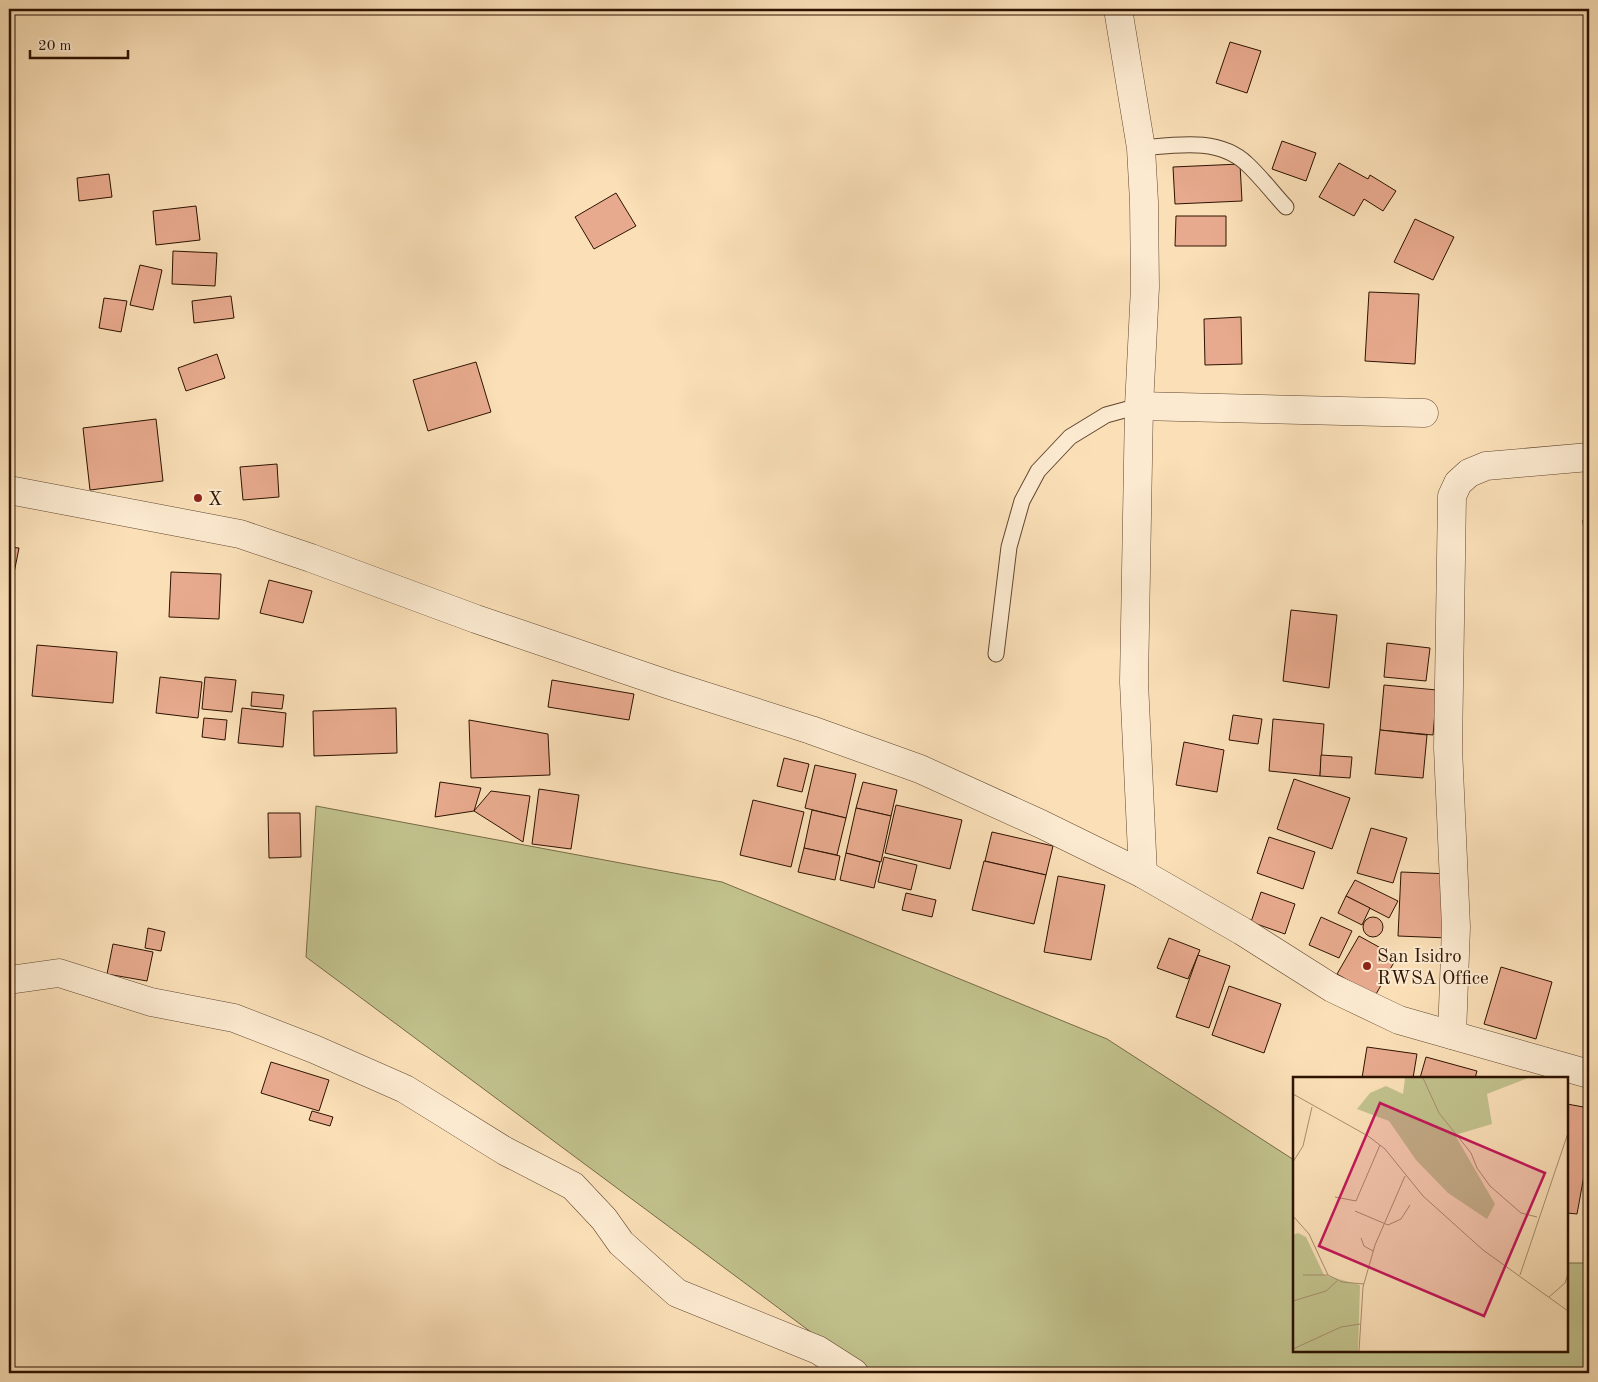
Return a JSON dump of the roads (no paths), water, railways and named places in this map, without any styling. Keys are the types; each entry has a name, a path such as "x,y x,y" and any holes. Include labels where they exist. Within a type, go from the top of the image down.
{"street":[{"path":"1118,9 1140,148 1144,202 1145,287 1140,406 1134,682 1143,874"},
{"path":"1140,406 1424,414"},
{"path":"1452,1035 1456,927 1448,748 1452,496 1458,483 1469,473 1486,466 1589,457"},
{"path":"9,490 240,534 476,619 667,684 811,730 920,769 1041,824 1143,874 1242,931 1332,988 1399,1020 1589,1074"},
{"path":"9,980 59,973 151,1002 234,1018 314,1049 405,1089 505,1151 573,1186 604,1219 621,1243 677,1293 818,1350 854,1373"}],"lane":[{"path":"1140,148 1184,145 1210,146 1232,153 1247,163 1286,207"},
{"path":"996,654 1009,546 1022,501 1038,471 1070,437 1106,415 1140,406"}],"place":[{"name":"X","path":"198,498"},
{"name":"San Isidro RWSA Office","path":"1367,966"}]}
